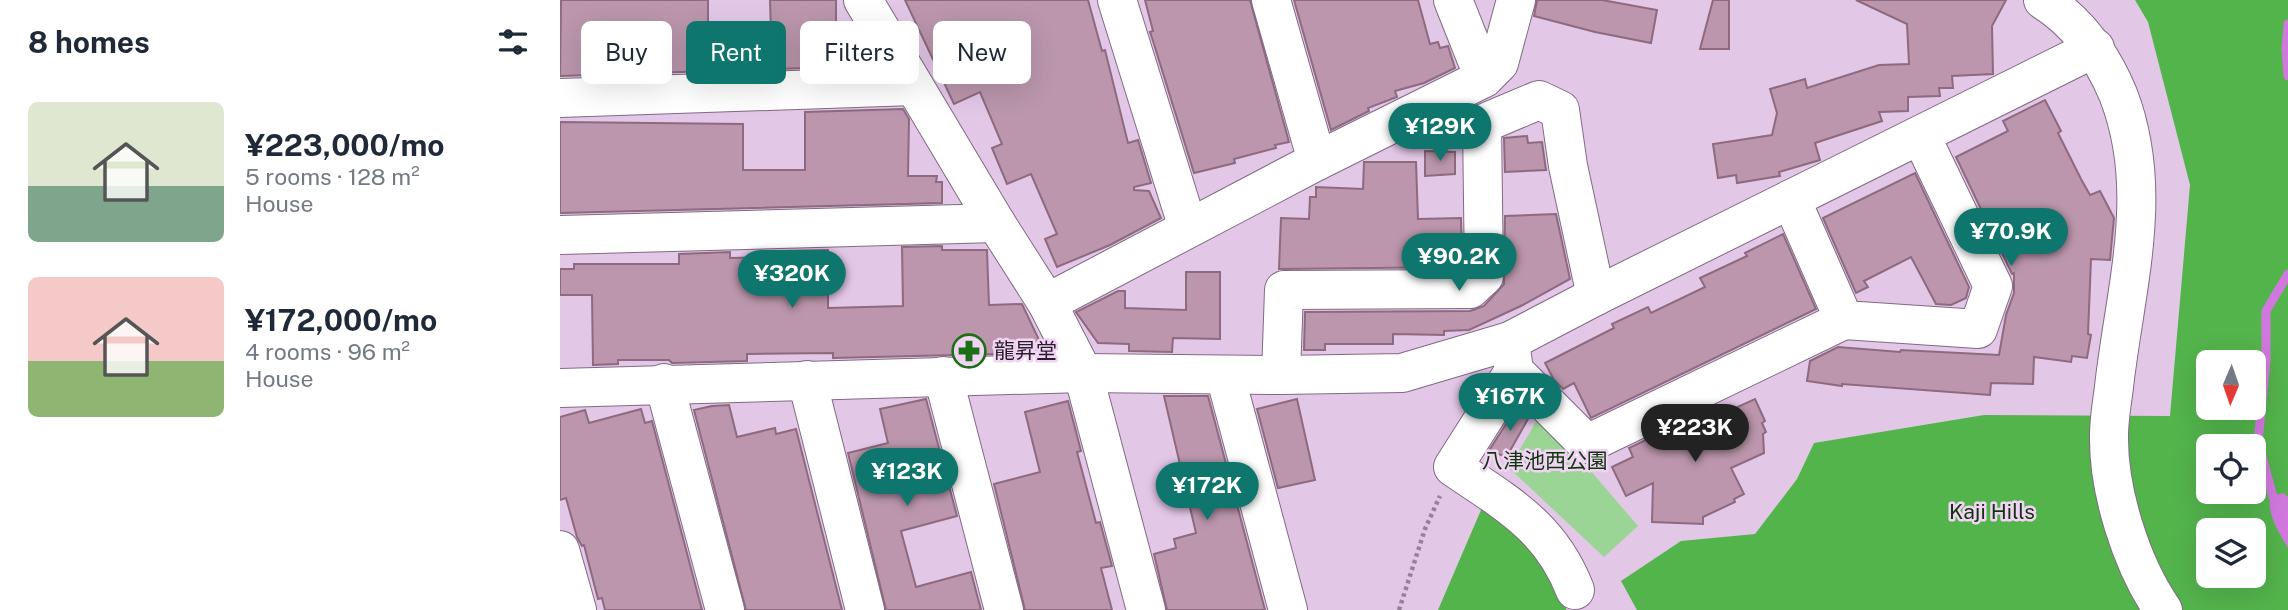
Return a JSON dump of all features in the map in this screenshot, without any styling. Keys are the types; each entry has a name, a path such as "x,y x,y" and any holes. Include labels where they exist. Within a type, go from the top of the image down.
{"street":[{"path":"863,0 1047,303 1083,373 1146,610"},
{"path":"1117,0 1188,228"},
{"path":"1270,0 1317,161"},
{"path":"1453,0 1484,78"},
{"path":"1047,303 1317,161 1484,78 1499,62 1516,0"},
{"path":"2043,0 2056,9 2095,48 2112,78 2126,114 2134,150 2137,198 2135,246 2116,365 2109,434 2113,486 2127,533 2163,610"},
{"path":"1575,590 1568,571 1538,529 1524,515 1453,467 1512,356 1596,296 2095,48"},
{"path":"560,98 913,86"},
{"path":"1281,375 1284,290 1470,289 1484,276 1482,124 1539,100 1560,110 1568,166 1596,296"},
{"path":"1512,356 1587,444 1844,320 1978,329 1993,286 1921,136"},
{"path":"1791,199 1844,320"},
{"path":"560,235 996,223"},
{"path":"560,388 1083,373 1402,373 1512,356"},
{"path":"1226,375 1288,610"},
{"path":"943,376 1004,610"},
{"path":"807,380 865,610"},
{"path":"664,383 725,610"},
{"path":"561,555 577,610"}],"path":[{"path":"1399,610 1425,529 1453,467"}],"green space":[{"name":"Kaji Hills","path":"2135,0 2288,0 2288,610 1637,610 1621,581 1681,541 1755,534 1797,479 1814,443 1984,415 2170,416 2190,185 2148,22"},
{"name":"八津池西公園","path":"1541,413 1638,526 1604,557 1509,468"},
{"path":"1487,496 1566,587 1566,610 1438,610"}],"shaded area":[{"path":"2284,493 2288,497 2288,548 2274,523 2270,509 2271,496"}],"building":[{"path":"561,0 708,0 708,21 686,21 686,72 672,72 672,21 581,21 581,75 560,76"},
{"path":"770,0 836,0 836,21 800,21 800,68 786,69 786,21 771,21"},
{"path":"905,0 1088,0 1102,51 1105,50 1128,143 1138,140 1151,183 1134,187 1134,190 1149,191 1161,218 1110,245 1057,267 1045,239 1057,234 1031,174 1007,184 992,148 1002,144 980,92 954,104 945,84 1031,84 1031,21 933,21 933,59 919,30 919,21 915,21"},
{"path":"1145,0 1250,0 1289,142 1234,159 1235,163 1194,173 1150,32 1153,31"},
{"path":"1294,0 1418,0 1430,44 1438,42 1440,48 1448,46 1455,68 1424,83 1395,91 1397,97 1368,108 1369,111 1331,130"},
{"path":"1537,0 1602,0 1657,10 1651,43 1534,16"},
{"path":"1713,0 1729,0 1729,49 1700,49"},
{"path":"1856,0 2006,0 1992,26 1993,74 1952,76 1953,88 1939,88 1940,96 1908,97 1908,111 1879,112 1882,121 1815,143 1820,160 1779,172 1780,176 1737,183 1736,175 1718,178 1713,144 1772,135 1777,113 1770,89 1805,79 1807,88 1879,65 1909,64 1907,24"},
{"path":"2045,100 2061,131 2058,133 2090,195 2100,191 2114,218 2110,260 2091,259 2088,334 2091,335 2087,358 2072,356 2071,362 2034,357 2033,384 1991,383 1990,395 1842,386 1807,381 1810,361 1838,347 1999,355 2006,315 2014,293 2014,273 2012,274 1956,157 2008,131 2003,121"},
{"path":"903,109 909,119 908,176 937,176 936,182 942,182 942,203 560,213 560,122 743,124 743,170 805,170 805,112"},
{"path":"1527,136 1528,143 1542,142 1546,170 1505,172 1504,138"},
{"path":"1425,151 1455,152 1455,174 1425,176"},
{"path":"1364,162 1416,162 1418,219 1461,218 1462,267 1279,269 1281,218 1309,219 1310,197 1316,197 1316,187 1363,189"},
{"path":"1915,173 1969,287 1966,298 1951,305 1936,304 1911,257 1864,281 1868,287 1856,293 1823,218"},
{"path":"1556,214 1570,279 1523,305 1469,330 1444,331 1444,335 1393,334 1393,344 1325,344 1325,350 1304,350 1305,312 1470,311 1484,306 1504,284 1505,216"},
{"path":"1783,234 1816,309 1591,418 1574,383 1563,389 1554,380 1545,363 1614,328 1612,324 1648,307 1651,313 1705,287 1700,278 1747,256 1745,253"},
{"path":"942,246 942,250 987,250 989,305 1022,304 1041,344 1034,353 833,358 833,353 747,354 747,361 672,363 669,360 618,360 618,364 593,365 592,295 560,295 560,269 574,269 574,264 679,264 679,254 730,252 730,258 784,257 784,251 828,250 828,308 903,306 902,247"},
{"path":"1186,272 1220,272 1220,339 1173,338 1172,352 1129,351 1129,344 1098,343 1076,312 1118,291 1125,291 1125,308 1186,310"},
{"path":"1164,396 1208,396 1265,610 1167,610 1154,554 1176,548 1174,539 1196,533"},
{"path":"926,399 957,516 901,531 916,587 971,572 981,610 886,610 848,453 888,443 880,409"},
{"path":"1297,399 1315,480 1278,488 1257,409"},
{"path":"1755,399 1765,421 1762,423 1766,432 1763,434 1764,453 1731,468 1744,494 1734,499 1735,502 1703,517 1703,524 1652,522 1653,483 1626,496 1612,467 1633,457 1629,448 1714,407 1718,416"},
{"path":"1068,401 1081,451 1077,452 1096,523 1100,522 1112,566 1101,568 1112,610 1025,610 994,484 1040,472 1025,412"},
{"path":"729,405 737,437 775,428 776,434 796,429 842,610 746,610 694,410"},
{"path":"1517,407 1529,417 1506,458 1490,449"},
{"path":"641,409 645,423 652,421 702,610 605,610 602,598 598,599 584,545 582,546 577,537 566,498 560,500 560,417 585,410 589,423"}],"waterway":[{"path":"2288,24 2288,76"},
{"path":"2288,274 2266,311 2266,361 2258,442 2273,497 2288,522"}],"place":[{"name":"龍昇堂","path":"969,351"}]}
